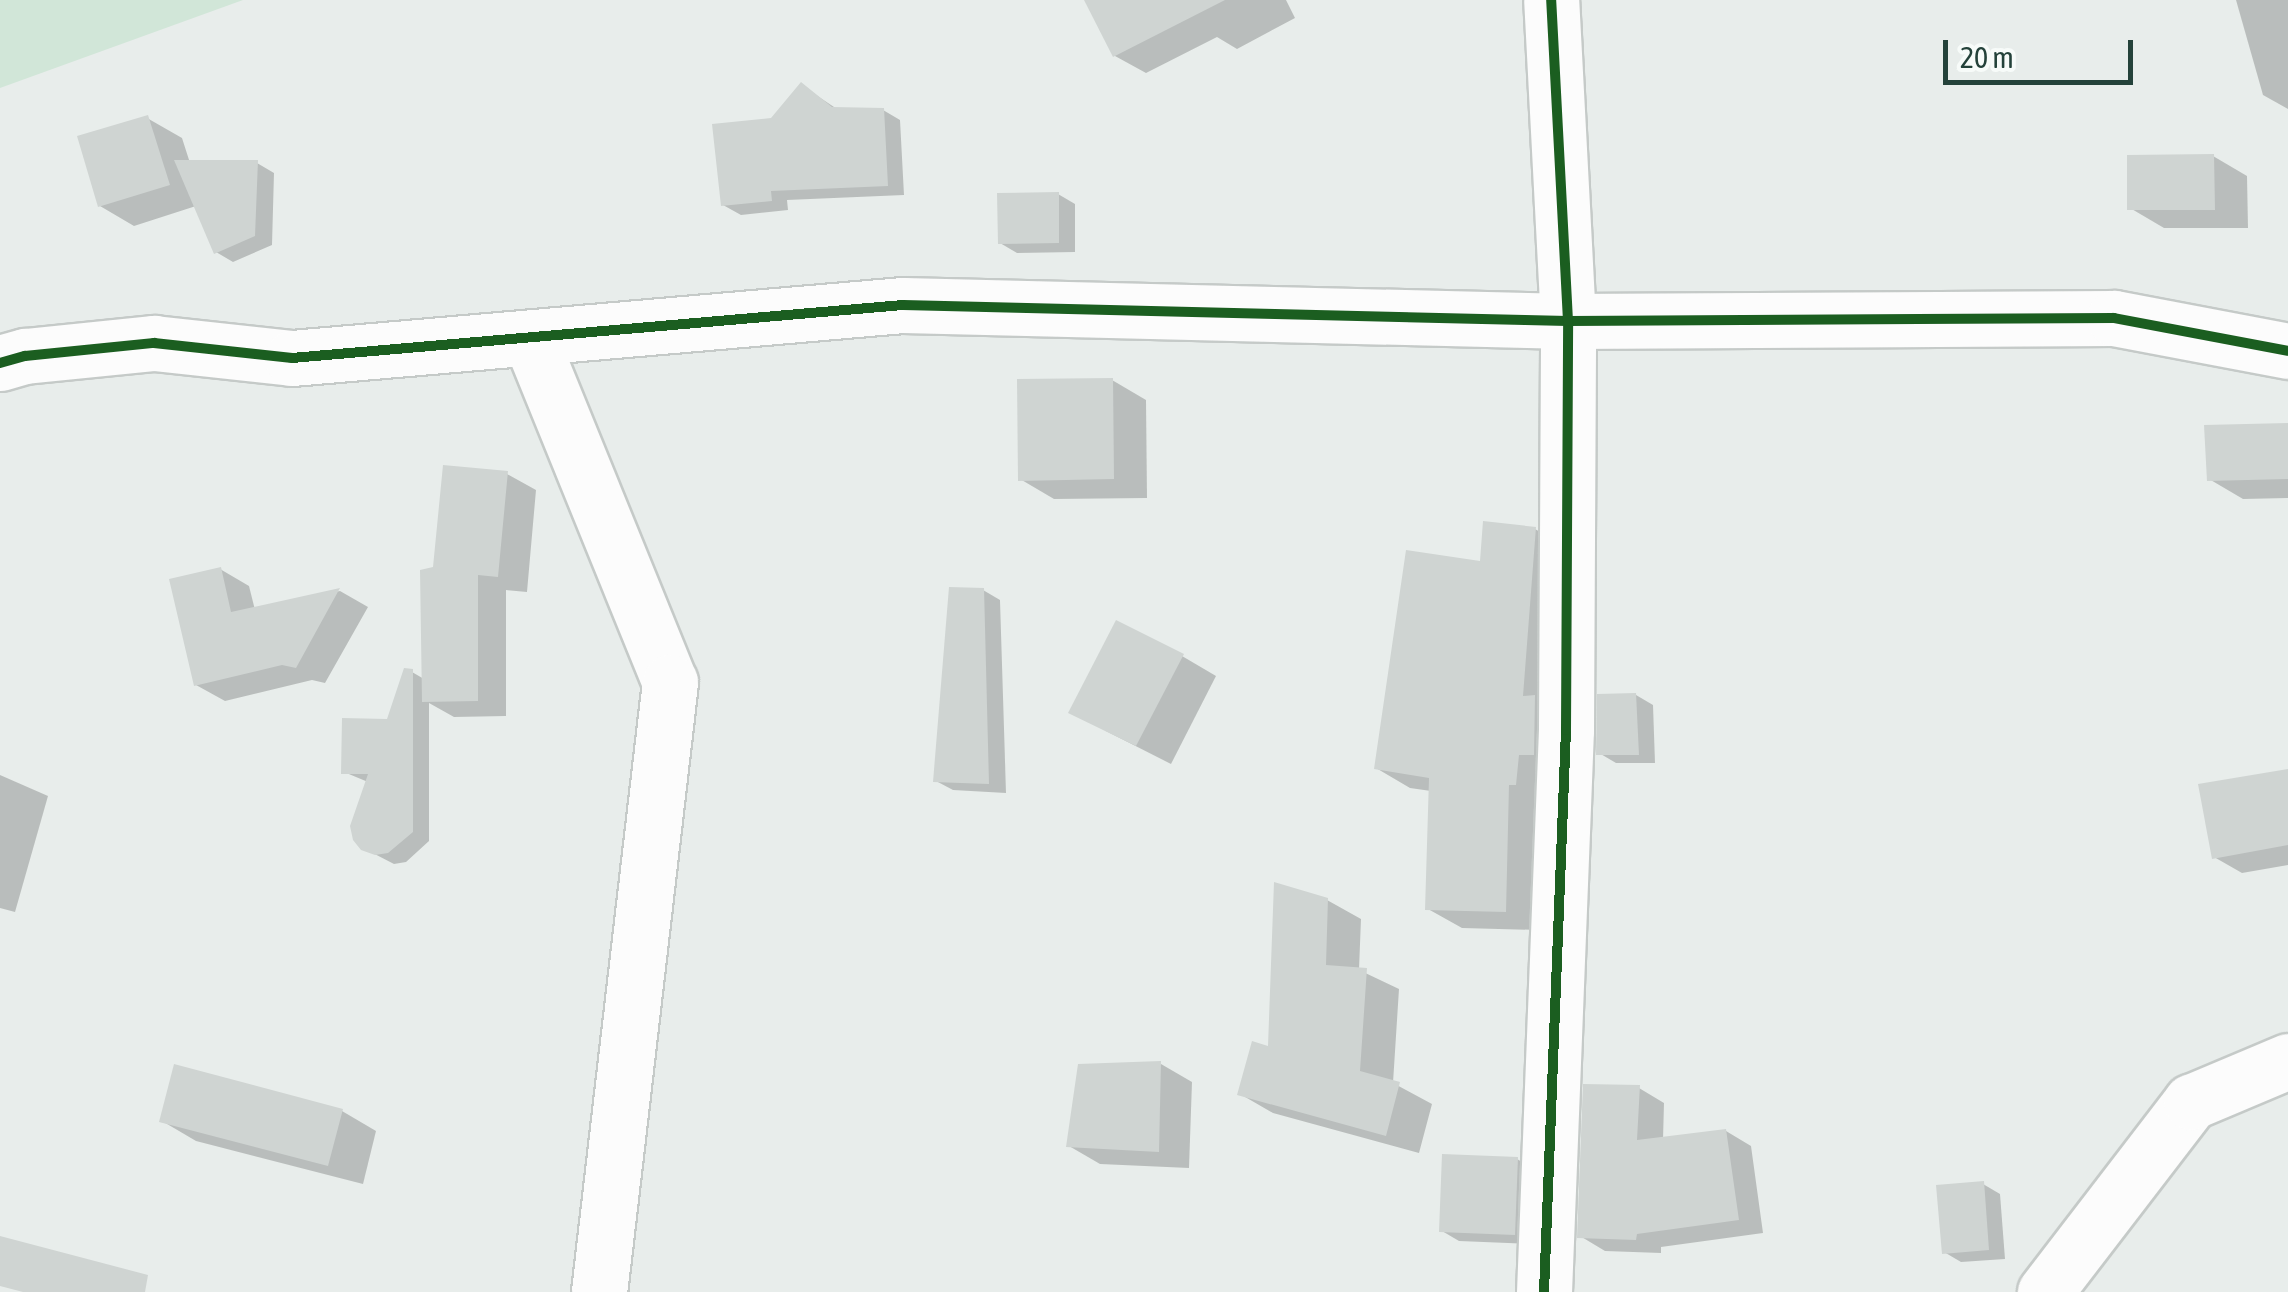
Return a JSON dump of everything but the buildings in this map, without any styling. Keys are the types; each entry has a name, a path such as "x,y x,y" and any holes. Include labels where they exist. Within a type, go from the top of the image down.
{"street":[{"path":"1544,1292 1566,730 1568,321 1550,0"},
{"path":"0,363 25,356 154,343 292,358 903,305 1568,321 2114,318 2288,351"},
{"path":"530,338 670,682 599,1292"},
{"path":"2045,1292 2191,1102 2288,1061"}],"green space":[{"path":"0,0 243,0 0,88"}],"cycle path":[{"path":"1544,1292 1566,730 1568,321 1551,0"},
{"path":"0,363 25,356 154,343 292,358 903,305 1568,321 2114,318 2288,351"}]}
